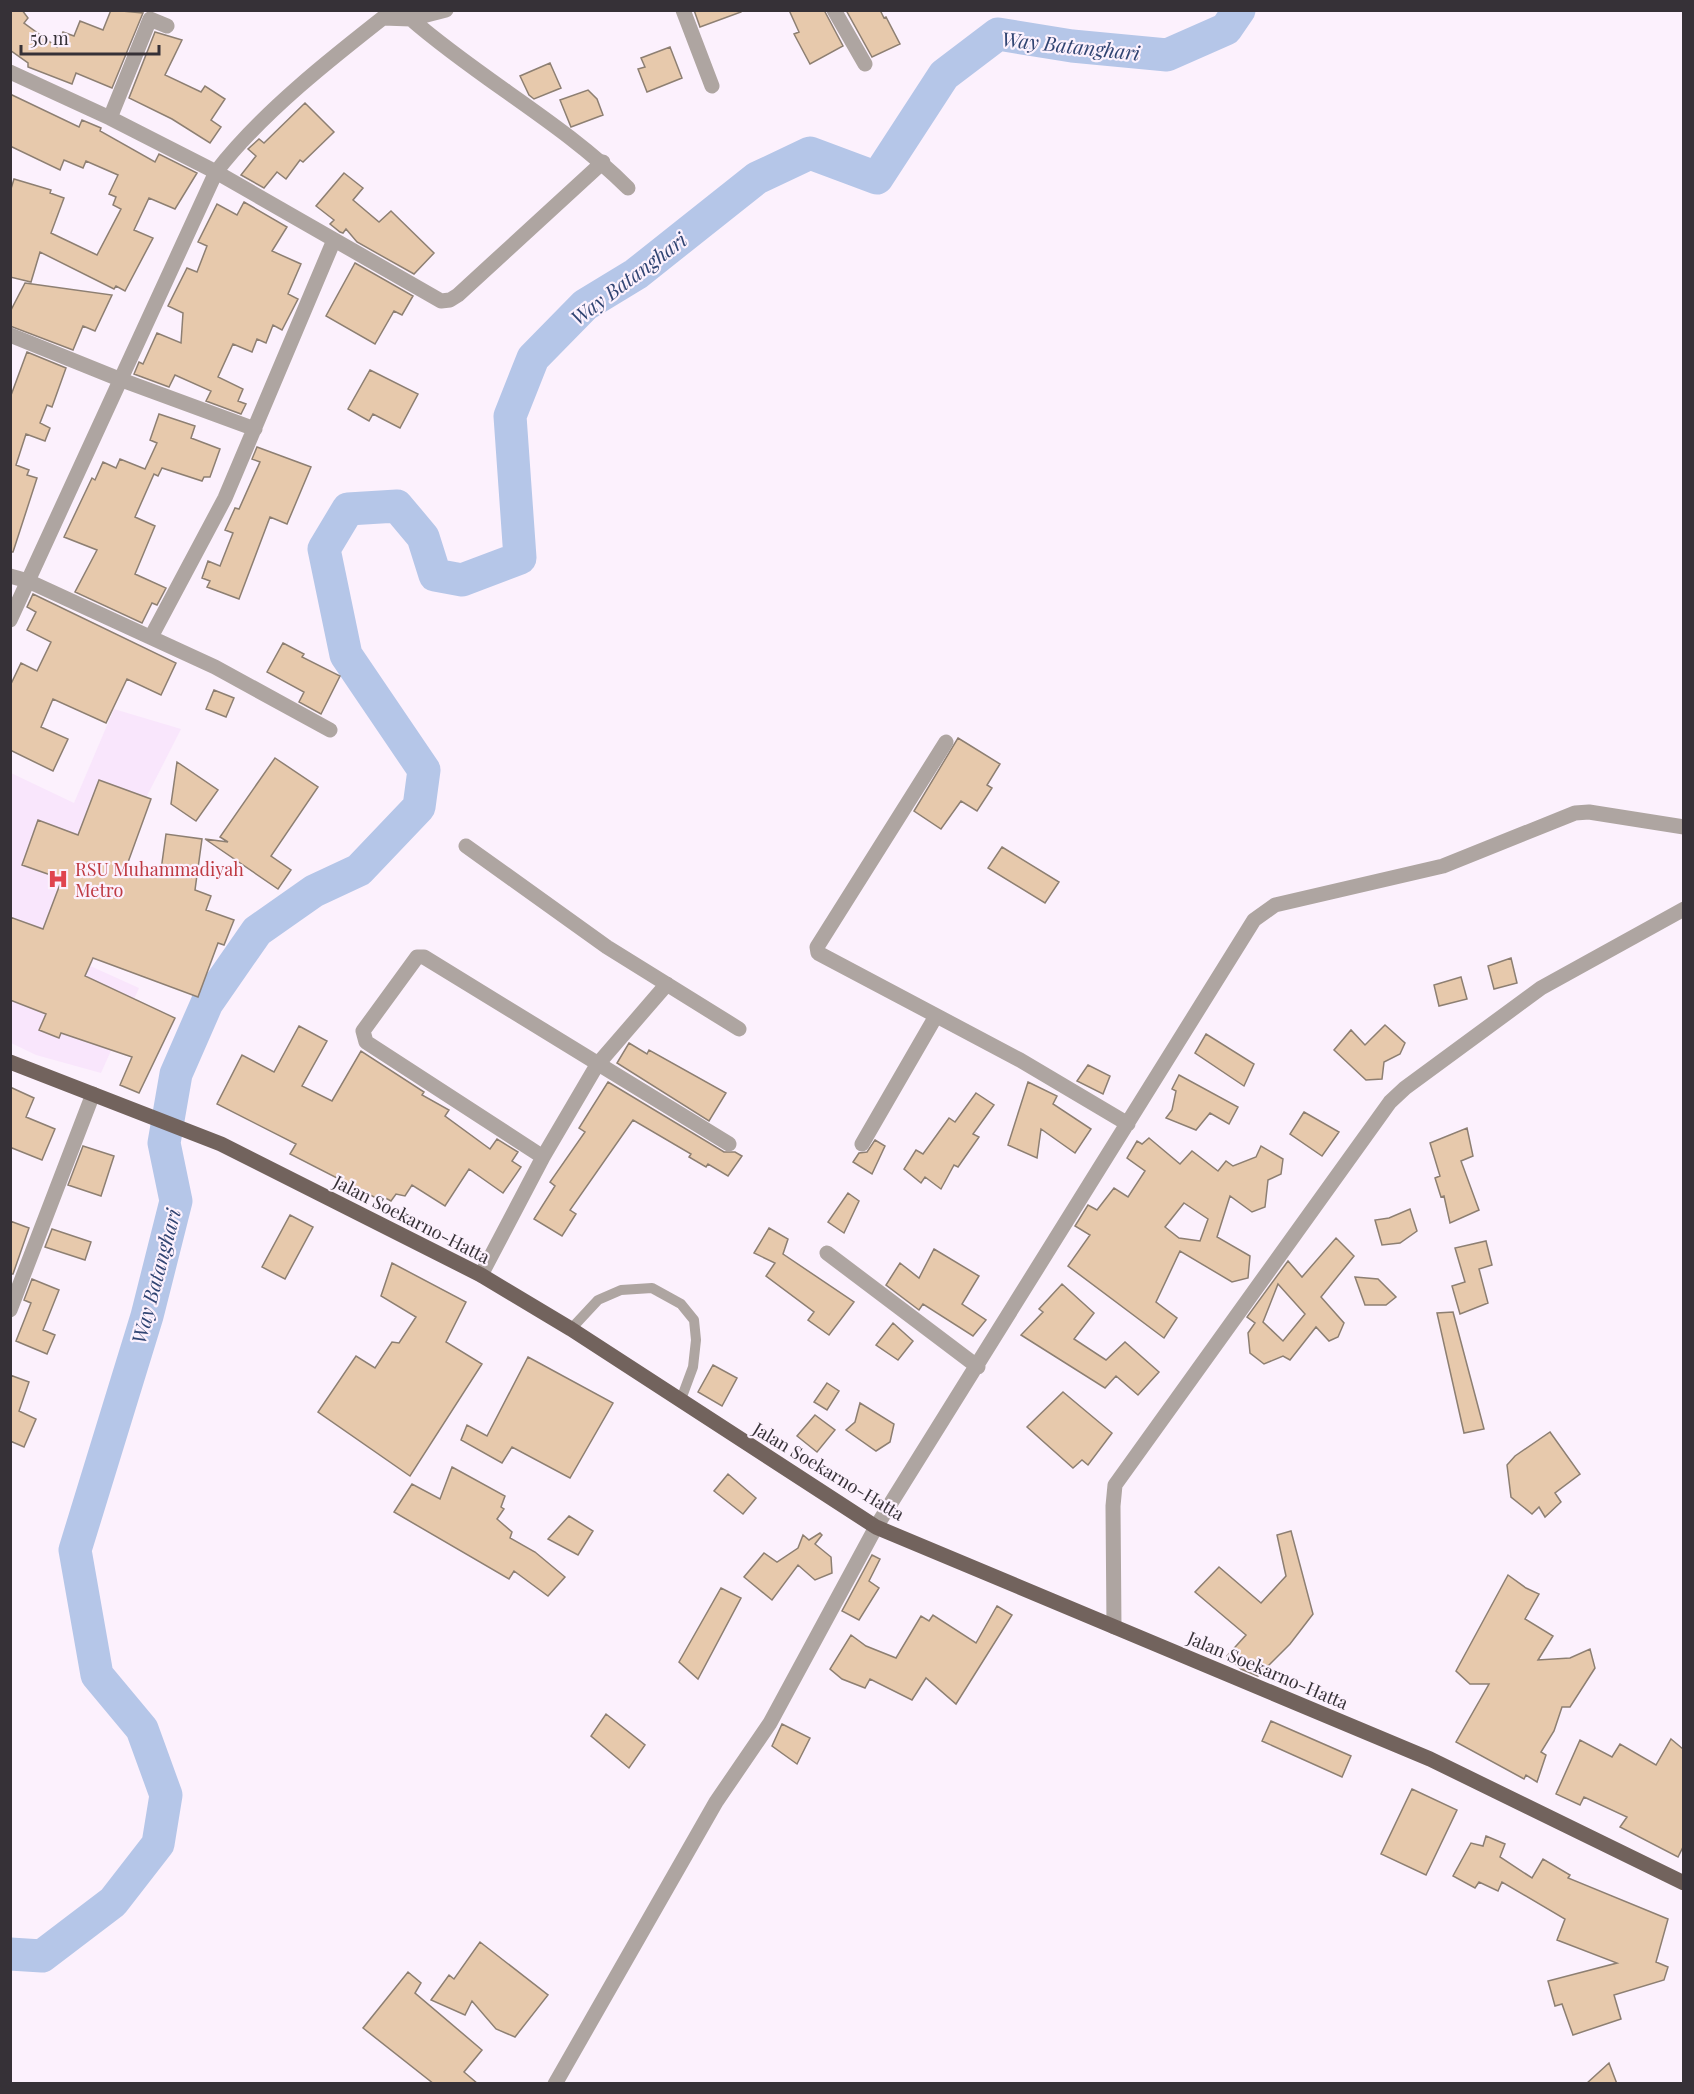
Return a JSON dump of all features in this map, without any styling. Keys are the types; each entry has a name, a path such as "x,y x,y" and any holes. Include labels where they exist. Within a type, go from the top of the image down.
{"main road":[{"name":"Jalan Soekarno-Hatta","path":"10,1062 165,1120 222,1144 481,1275 571,1329 680,1402 876,1527 1430,1760 1683,1883"}],"street":[{"path":"10,620 216,172 237,146 295,92 388,14 411,19 446,10"},
{"path":"683,10 712,86"},
{"path":"834,10 865,64"},
{"path":"110,118 150,19 167,26"},
{"path":"411,19 448,51 603,162 628,188"},
{"path":"10,72 110,118 216,172 441,301 450,300 603,162"},
{"path":"151,637 225,498 334,240"},
{"path":"10,335 255,429"},
{"path":"10,576 28,581 214,667 330,730"},
{"path":"946,742 817,947 818,953 1020,1060 1128,1124"},
{"path":"555,2084 716,1802 770,1723 876,1527 978,1367 1254,920 1275,905 1443,866 1575,813 1589,812 1683,827"},
{"path":"466,846 608,947 739,1029"},
{"path":"1114,1627 1113,1506 1115,1485 1390,1102 1442,1060 1541,988 1683,909"},
{"path":"543,1157 366,1042 363,1031 415,958 420,956 729,1144"},
{"path":"481,1275 543,1157 597,1065 667,984"},
{"path":"862,1144 936,1016"},
{"path":"10,1310 93,1094"},
{"path":"827,1252 978,1367"}],"lane":[{"path":"571,1329 598,1300 621,1290 652,1288 681,1304 694,1320 696,1340 693,1367 680,1402"}],"shaded area":[{"name":"RSU Muhammadiyah Metro","path":"114,709 181,729 66,955 139,988 101,1073 36,1055 11,1043 11,773 74,803"}],"building":[{"path":"10,10 22,10 28,18 24,23 57,47 63,32 74,36 80,21 103,30 111,10 143,13 112,88 76,73 72,84 28,67 28,63 10,50"},
{"path":"694,10 741,10 741,12 700,27"},
{"path":"789,10 824,10 843,46 810,64 794,34 799,32"},
{"path":"846,10 880,10 900,44 872,57"},
{"path":"155,32 182,40 165,75 201,92 205,86 225,99 211,120 221,127 210,143 172,119 129,98"},
{"path":"670,47 682,78 647,92 638,69 645,67 641,58"},
{"path":"550,63 561,88 534,99 529,95 520,76"},
{"path":"588,90 597,99 603,115 571,127 560,100"},
{"path":"10,94 79,127 82,120 101,128 100,131 155,162 159,154 197,173 175,209 149,198 134,230 153,238 125,291 116,286 114,289 40,252 31,282 10,277 10,192 14,179 51,190 50,193 64,198 51,233 97,255 121,209 113,205 116,197 109,194 118,175 86,161 83,168 64,160 60,170 10,146"},
{"path":"305,103 334,132 303,162 300,160 286,179 277,172 264,188 241,175 256,156 248,149 259,139 264,143"},
{"path":"344,173 363,188 353,200 379,222 391,211 434,253 414,274 357,242 346,229 343,233 340,232 330,224 334,220 316,206"},
{"path":"244,202 287,227 272,251 301,264 288,294 298,299 282,330 273,325 266,343 257,339 252,352 233,344 218,377 243,389 238,401 246,404 241,414 206,401 211,391 175,375 169,387 134,374 139,362 143,364 157,333 181,343 183,313 168,306 187,268 197,272 207,246 198,242 217,204 237,215"},
{"path":"355,263 413,296 402,315 394,311 375,344 326,316"},
{"path":"25,283 112,295 95,331 83,326 73,350 10,326 10,312"},
{"path":"27,352 66,368 52,407 47,405 40,423 50,428 45,441 26,434 16,465 29,470 27,475 37,478 13,552 10,552 10,398"},
{"path":"370,370 418,394 400,428 373,414 369,421 348,409"},
{"path":"159,414 195,426 191,438 220,449 210,477 204,477 202,481 162,468 158,476 154,474 135,517 155,526 135,574 166,588 157,605 152,603 142,623 75,592 97,550 64,537 92,478 95,480 103,462 116,468 120,459 145,469 157,443 150,440"},
{"path":"257,447 311,467 287,524 270,517 239,599 207,587 210,581 202,578 208,561 220,566 233,533 225,530 235,508 239,509 260,462 252,459"},
{"path":"33,594 176,663 161,695 127,679 106,723 53,699 41,727 68,739 53,771 10,750 10,686 21,663 37,671 51,642 27,630 36,612 27,607"},
{"path":"283,643 304,654 302,657 340,676 321,714 299,702 304,692 267,672"},
{"path":"214,690 234,698 226,717 206,709"},
{"path":"958,738 1000,764 987,785 992,788 977,811 961,801 941,829 914,811"},
{"path":"275,758 318,787 271,856 291,870 278,889 205,839 228,842 220,837"},
{"path":"177,762 218,790 196,821 171,804"},
{"path":"99,780 151,799 127,865 160,877 166,834 202,839 195,890 211,896 206,910 234,920 224,945 218,943 198,997 93,958 85,976 175,1018 139,1093 120,1085 132,1057 61,1033 59,1038 39,1030 46,1014 10,1000 10,917 43,929 62,879 22,865 38,820 78,835"},
{"path":"1002,847 1059,882 1045,903 988,868"},
{"path":"1511,958 1517,983 1494,989 1488,966"},
{"path":"1461,977 1467,999 1439,1006 1434,985"},
{"path":"1385,1025 1405,1043 1400,1054 1384,1062 1382,1079 1366,1080 1334,1050 1351,1030 1365,1045"},
{"path":"299,1026 327,1041 302,1086 332,1101 361,1051 424,1092 422,1095 449,1110 445,1116 490,1149 497,1139 518,1152 512,1161 521,1167 503,1193 469,1169 445,1206 412,1185 405,1196 396,1194 391,1201 380,1195 378,1199 290,1154 296,1144 217,1104 242,1055 274,1072"},
{"path":"1206,1034 1254,1064 1244,1086 1195,1053"},
{"path":"629,1043 647,1054 649,1050 726,1093 709,1121 617,1063"},
{"path":"1088,1065 1110,1076 1103,1094 1077,1081"},
{"path":"1179,1075 1238,1107 1229,1124 1210,1113 1196,1130 1166,1118 1172,1110 1176,1091 1172,1089"},
{"path":"608,1082 724,1152 735,1152 742,1156 728,1176 708,1164 706,1167 689,1157 691,1154 633,1120 570,1210 576,1214 562,1236 534,1219 555,1186 550,1182 585,1132 579,1128"},
{"path":"1028,1082 1057,1096 1053,1104 1091,1129 1075,1153 1041,1129 1037,1158 1008,1145"},
{"path":"10,1087 34,1098 26,1117 55,1129 42,1160 12,1148 10,1152"},
{"path":"976,1093 994,1105 973,1134 979,1137 958,1167 954,1165 941,1189 925,1177 921,1183 904,1169 916,1150 923,1154 949,1118 955,1122"},
{"path":"1304,1112 1339,1132 1322,1156 1290,1134"},
{"path":"1467,1128 1473,1156 1461,1161 1479,1210 1450,1223 1444,1196 1441,1197 1435,1178 1440,1176 1430,1143"},
{"path":"1149,1138 1180,1164 1192,1151 1218,1171 1226,1161 1233,1166 1256,1157 1261,1146 1283,1159 1281,1174 1268,1180 1265,1207 1252,1212 1230,1196 1217,1237 1250,1256 1248,1278 1232,1282 1180,1251 1156,1302 1177,1318 1164,1338 1068,1266 1090,1235 1075,1226 1088,1205 1097,1210 1114,1188 1128,1197 1145,1171 1127,1158 1137,1141 1142,1144","holes":["1184,1203 1208,1219 1200,1241 1179,1238 1165,1227"]},
{"path":"875,1140 885,1146 872,1174 853,1162 859,1153 867,1152"},
{"path":"83,1146 114,1156 101,1196 68,1185"},
{"path":"848,1193 859,1201 844,1233 828,1222"},
{"path":"1410,1209 1417,1231 1400,1243 1382,1245 1375,1220 1389,1218"},
{"path":"290,1215 313,1227 285,1279 262,1267"},
{"path":"10,1221 29,1228 13,1274 10,1274"},
{"path":"769,1228 788,1239 783,1254 854,1302 829,1335 808,1320 814,1312 766,1276 775,1263 754,1253"},
{"path":"52,1229 91,1242 85,1260 45,1247"},
{"path":"1336,1238 1354,1256 1321,1297 1344,1323 1338,1337 1329,1341 1316,1327 1290,1360 1283,1356 1264,1364 1250,1353 1248,1333 1255,1323 1247,1317 1288,1261 1302,1277","holes":["1278,1284 1305,1314 1283,1341 1263,1322"]},
{"path":"1486,1241 1492,1265 1479,1269 1488,1303 1460,1314 1452,1286 1465,1282 1455,1248"},
{"path":"934,1249 979,1276 962,1304 986,1320 973,1336 923,1304 919,1310 886,1285 900,1263 919,1278"},
{"path":"392,1263 466,1302 446,1342 482,1364 410,1476 318,1412 356,1356 375,1368 392,1342 399,1343 416,1317 381,1296"},
{"path":"1355,1277 1378,1279 1396,1297 1386,1305 1365,1305"},
{"path":"32,1279 59,1290 43,1330 55,1335 47,1354 16,1341 31,1303 24,1300"},
{"path":"1062,1284 1094,1313 1074,1339 1106,1360 1125,1342 1159,1372 1138,1395 1116,1376 1105,1388 1021,1335 1043,1312 1039,1309"},
{"path":"1453,1312 1484,1429 1464,1433 1437,1313"},
{"path":"893,1323 913,1341 898,1360 876,1345"},
{"path":"528,1357 613,1403 570,1478 512,1447 502,1463 461,1440 467,1425 487,1436"},
{"path":"713,1365 737,1378 722,1406 698,1392"},
{"path":"10,1375 29,1382 19,1411 36,1419 24,1447 10,1441"},
{"path":"827,1383 839,1391 827,1410 814,1402"},
{"path":"1063,1392 1112,1433 1088,1465 1082,1460 1073,1468 1027,1427"},
{"path":"860,1403 894,1424 890,1442 876,1451 846,1430 855,1422"},
{"path":"815,1415 835,1430 817,1452 797,1436"},
{"path":"1550,1432 1580,1474 1555,1493 1561,1502 1545,1517 1539,1507 1532,1514 1511,1497 1507,1465 1515,1456"},
{"path":"452,1467 505,1496 501,1507 504,1509 497,1519 512,1532 510,1538 535,1552 565,1577 548,1596 514,1571 509,1579 394,1512 412,1484 440,1499"},
{"path":"728,1474 756,1498 743,1514 714,1491"},
{"path":"569,1516 593,1531 578,1555 548,1539"},
{"path":"1291,1531 1313,1614 1290,1644 1258,1676 1241,1669 1227,1656 1246,1635 1195,1592 1219,1567 1261,1603 1286,1576 1277,1535"},
{"path":"820,1533 822,1535 815,1544 831,1557 832,1573 815,1580 798,1565 772,1600 744,1577 764,1553 777,1562 798,1548 803,1535 809,1540"},
{"path":"872,1555 880,1559 869,1581 879,1588 859,1620 842,1611"},
{"path":"1508,1575 1539,1594 1525,1619 1553,1636 1538,1660 1570,1658 1590,1649 1595,1668 1570,1707 1562,1707 1554,1731 1541,1752 1546,1755 1537,1782 1526,1775 1524,1779 1456,1742 1489,1684 1470,1684 1456,1671"},
{"path":"721,1588 741,1598 698,1679 679,1662"},
{"path":"997,1606 1012,1615 956,1704 926,1678 912,1700 870,1679 865,1688 842,1679 830,1669 851,1635 866,1646 896,1658 921,1616 929,1621 933,1615 976,1643"},
{"path":"606,1714 645,1745 629,1768 591,1736"},
{"path":"1271,1721 1351,1756 1342,1777 1262,1741"},
{"path":"782,1724 810,1738 797,1764 772,1746"},
{"path":"1671,1739 1683,1749 1683,1847 1678,1857 1620,1827 1627,1817 1584,1797 1580,1805 1556,1794 1580,1740 1612,1757 1620,1744 1656,1765"},
{"path":"1412,1789 1457,1810 1426,1875 1381,1854"},
{"path":"1486,1836 1505,1844 1500,1857 1532,1878 1543,1859 1570,1875 1568,1878 1668,1919 1656,1962 1668,1967 1664,1980 1614,1995 1621,2019 1573,2035 1562,2004 1555,2006 1548,1981 1617,1963 1557,1940 1565,1919 1502,1882 1498,1891 1479,1882 1475,1888 1453,1876 1471,1843 1483,1846"},
{"path":"480,1942 548,1995 515,2037 496,2029 472,2001 465,2015 431,2000 449,1975 454,1979"},
{"path":"408,1972 421,1983 415,1993 482,2050 464,2072 478,2084 434,2084 363,2028"},
{"path":"1609,2063 1617,2084 1586,2084"}],"waterway":[{"name":"Way Batanghari","path":"10,1954 42,1956 113,1902 158,1844 166,1795 142,1729 97,1675 75,1550 147,1316 176,1201 164,1143 176,1074 207,1003 257,931 314,891 359,870 419,807 424,770 346,655 324,549 348,509 397,506 423,537 435,575 462,580 520,558 510,416 533,358 585,305 636,274 757,178 810,153 877,178 944,75 998,34 1072,46 1167,55 1226,29 1239,10"}],"place":[{"name":"RSU Muhammadiyah Metro","path":"58,879"}]}
